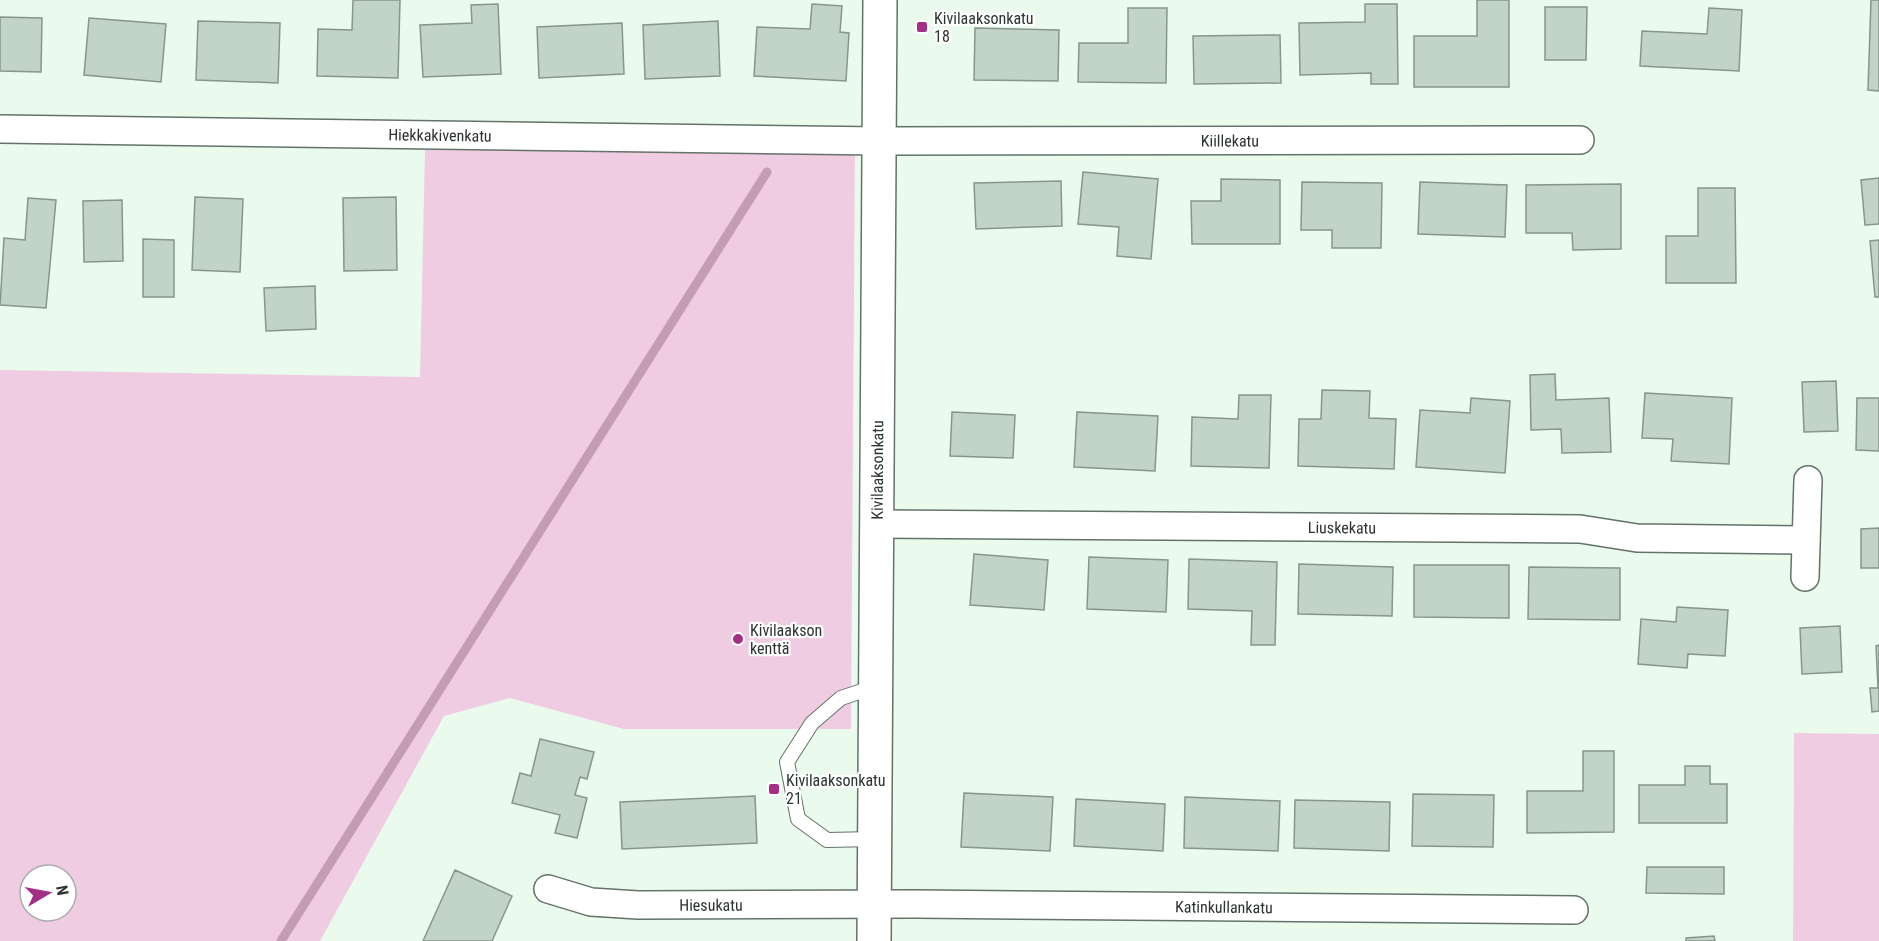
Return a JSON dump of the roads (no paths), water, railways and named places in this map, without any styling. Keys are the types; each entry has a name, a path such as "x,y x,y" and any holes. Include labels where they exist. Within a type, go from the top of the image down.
{"street":[{"name":"Kivilaaksonkatu","path":"874,941 880,0"},
{"name":"Hiekkakivenkatu","path":"0,129 880,141"},
{"name":"Kiillekatu","path":"880,141 1580,140"},
{"path":"1805,577 1808,480"},
{"name":"Liuskekatu","path":"877,524 1580,529 1637,538 1806,540"},
{"name":"Hiesukatu","path":"548,889 591,902 638,905 875,904"},
{"name":"Katinkullankatu","path":"875,904 1574,910"}],"lane":[{"path":"874,839 826,840 798,819 787,762 812,723 841,698 876,686"}],"waterway":[{"path":"281,941 767,172"}],"place":[{"name":"Kivilaaksonkatu 18","path":"922,27"},
{"name":"Kivilaakson kenttä","path":"738,639"},
{"name":"Kivilaaksonkatu 21","path":"774,789"}]}
